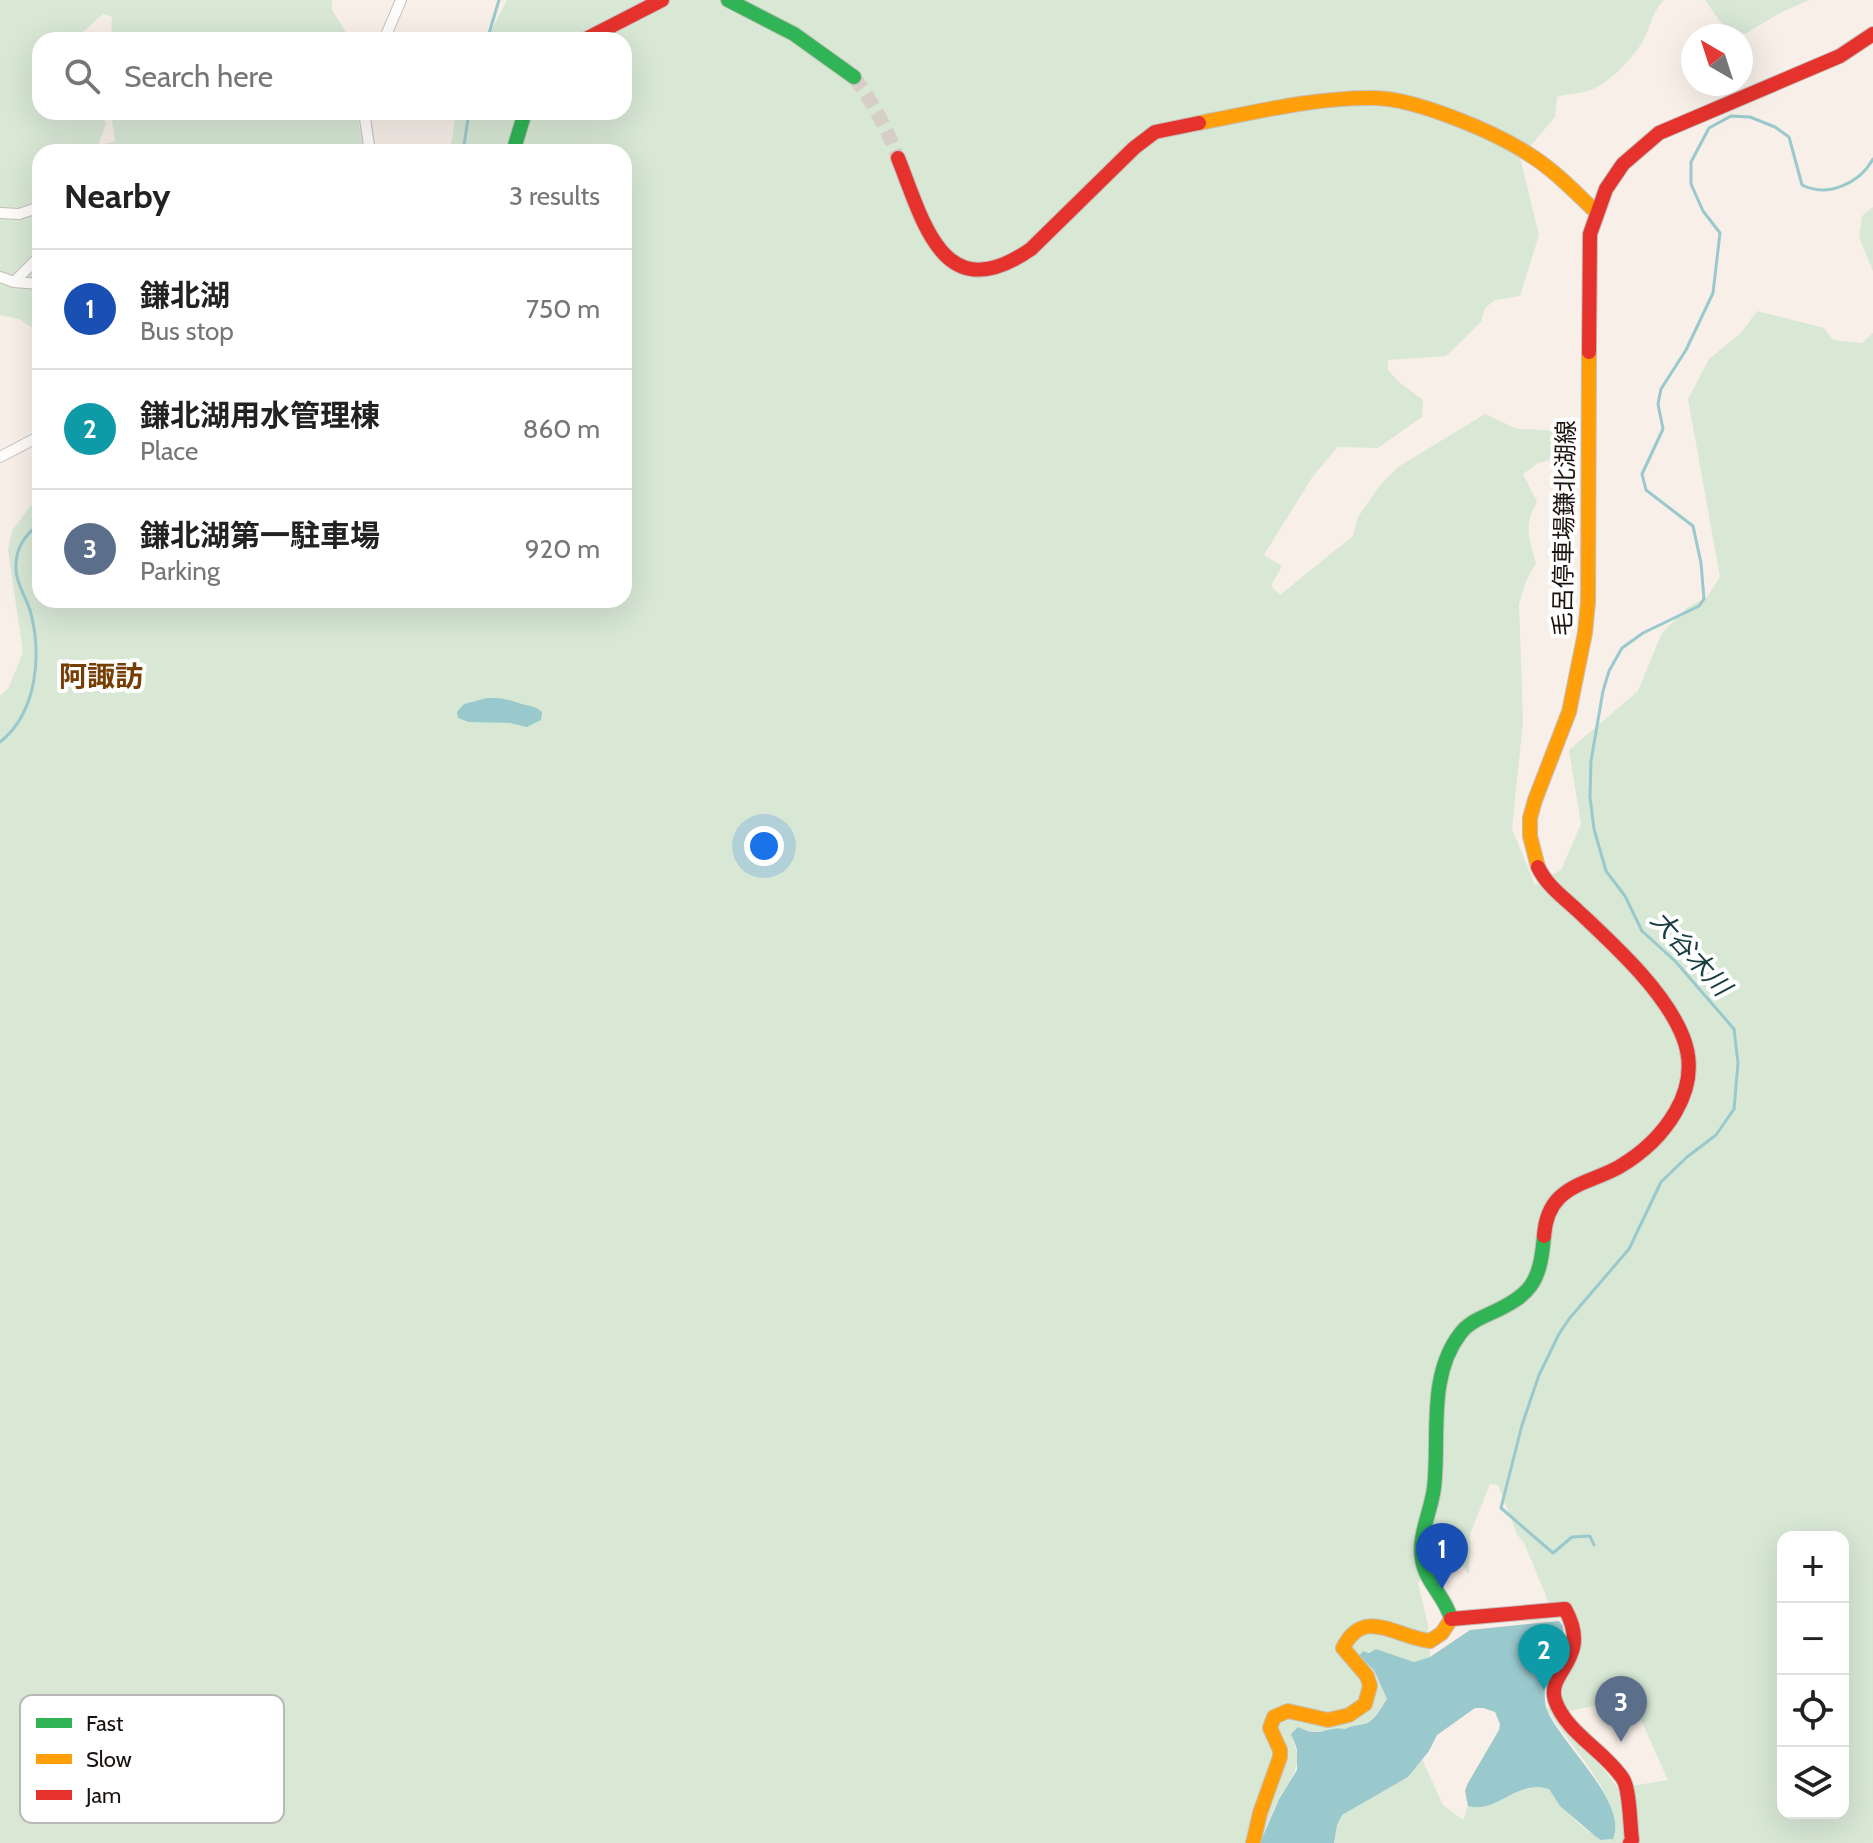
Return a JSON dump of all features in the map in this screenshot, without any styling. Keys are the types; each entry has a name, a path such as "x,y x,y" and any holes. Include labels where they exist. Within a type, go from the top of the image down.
{"street":[{"path":"387,32 401,0"},
{"path":"600,32 662,0"},
{"path":"728,0 760,14 835,60 854,77"},
{"name":"毛呂停車場鎌北湖線","path":"1451,1619 1424,1568 1421,1544 1438,1460 1438,1393 1447,1355 1461,1332 1526,1294 1537,1279 1547,1219 1557,1200 1617,1168 1649,1146 1683,1096 1689,1072 1688,1052 1668,1011 1619,951 1542,877 1529,844 1528,824 1535,795 1564,728 1584,648 1588,602 1590,234 1595,211 1610,179 1640,145 1659,133 1840,56 1873,34"},
{"path":"898,158 939,248 965,267 989,271 1021,259 1134,148 1155,132 1314,103 1378,98 1407,102 1492,136 1530,155 1595,211"},
{"path":"365,120 369,144"},
{"path":"515,144 523,120"},
{"path":"0,213 19,214 32,210"},
{"path":"14,282 32,264"},
{"path":"0,277 32,283"},
{"path":"0,457 32,440"},
{"path":"1253,1843 1280,1757 1270,1728 1274,1717 1288,1711 1318,1720 1330,1720 1351,1714 1365,1705 1370,1697 1368,1678 1343,1648 1346,1638 1354,1630 1364,1625 1379,1627 1406,1637 1430,1641 1442,1633 1451,1619 1565,1609 1574,1625 1573,1655 1554,1685 1555,1699 1564,1716 1625,1781 1630,1843"}],"green space":[{"path":"0,0 332,0 332,10 346,32 111,32 112,17 103,14 83,32 32,32 32,120 104,120 106,124 99,144 32,144 32,328 19,319 0,315"},
{"path":"507,0 1664,0 1654,14 1644,39 1627,62 1595,88 1557,97 1555,117 1520,158 1539,235 1520,296 1495,300 1485,308 1481,322 1446,356 1388,360 1388,370 1423,400 1422,417 1378,448 1338,447 1313,476 1264,555 1282,566 1271,586 1280,595 1353,536 1358,517 1381,484 1398,467 1485,414 1517,429 1560,433 1563,447 1558,458 1538,463 1523,474 1537,502 1529,525 1536,563 1519,604 1523,721 1512,829 1535,885 1561,870 1581,824 1569,750 1638,691 1662,633 1687,608 1707,597 1720,577 1688,399 1709,359 1741,333 1757,311 1824,328 1833,340 1862,343 1873,333 1873,1843 1334,1843 1342,1815 1408,1777 1422,1759 1443,1805 1463,1820 1468,1806 1489,1805 1538,1787 1549,1789 1584,1828 1610,1841 1613,1819 1608,1801 1593,1774 1547,1709 1559,1695 1573,1654 1568,1620 1548,1601 1498,1485 1490,1484 1470,1534 1469,1575 1457,1557 1441,1558 1418,1583 1428,1625 1430,1657 1414,1662 1376,1649 1359,1656 1374,1670 1387,1699 1368,1723 1319,1731 1298,1727 1293,1741 1296,1766 1275,1805 1260,1843 0,1843 0,696 9,687 23,652 8,550 12,531 32,504 32,608 632,608 632,144 451,144 455,120 632,120 632,32 490,32","holes":["1631,1698 1668,1780 1618,1788 1560,1713"]},
{"path":"1705,0 1809,0 1753,29 1753,24 1721,23"},
{"path":"112,120 358,120 363,144 105,144 115,141"},
{"path":"1873,207 1873,271 1859,237 1862,216"}],"water":[{"path":"487,698 535,707 542,712 541,720 527,727 510,723 469,722 458,718 457,712 464,704"},
{"path":"1559,1621 1563,1626 1563,1660 1545,1681 1546,1707 1611,1807 1615,1824 1613,1839 1601,1840 1595,1836 1560,1806 1549,1789 1527,1789 1489,1805 1468,1806 1465,1791 1468,1783 1500,1724 1495,1712 1475,1708 1437,1735 1429,1751 1408,1777 1342,1815 1334,1843 1260,1843 1279,1799 1297,1770 1297,1749 1291,1734 1298,1727 1319,1732 1368,1723 1387,1699 1374,1670 1359,1656 1363,1651 1369,1653 1376,1649 1414,1662 1430,1657 1470,1630"}],"waterway":[{"path":"489,32 499,0"},
{"name":"大谷木川","path":"1594,1545 1590,1536 1572,1537 1553,1553 1501,1508 1522,1425 1539,1375 1569,1319 1629,1249 1661,1182 1716,1135 1734,1109 1738,1063 1734,1029 1675,961 1642,931 1625,896 1606,871 1594,829 1590,797 1591,761 1603,691 1609,671 1622,648 1643,633 1699,606 1704,599 1693,526 1646,490 1642,474 1663,429 1658,404 1661,389 1686,350 1713,293 1720,233 1703,211 1691,184 1691,162 1709,128 1731,116 1750,117 1775,127 1789,137 1802,185 1812,189 1842,186 1860,175 1873,159"},
{"path":"464,144 468,120"},
{"path":"0,742 22,715 34,681 34,627 16,570 17,555 32,530"}],"tunnel":[{"path":"854,77 879,116 898,158"}],"traffic: fast":[{"path":"728,0 794,34 854,77"},
{"path":"515,144 523,120"},
{"path":"1451,1619 1427,1575 1421,1550 1434,1488 1437,1408 1443,1369 1450,1351 1466,1327 1515,1300 1531,1285 1540,1265 1544,1236"}],"traffic: slow":[{"path":"1199,123 1286,106 1353,98 1412,104 1455,118 1515,146 1547,167 1595,211"},
{"path":"1538,867 1530,836 1530,818 1569,712 1585,633 1588,602 1589,352"},
{"path":"1253,1843 1280,1757 1270,1728 1274,1717 1288,1711 1328,1720 1349,1715 1365,1704 1370,1686 1367,1676 1343,1648 1351,1635 1361,1629 1381,1627 1430,1641 1442,1633 1451,1619"}],"traffic: jam":[{"path":"600,32 662,0"},
{"path":"1589,352 1590,234 1606,189 1623,164 1659,133 1840,56 1873,34"},
{"path":"898,158 917,208 941,251 957,264 977,270 1001,265 1031,249 1134,148 1155,132 1199,123"},
{"path":"1538,867 1551,886 1651,986 1675,1020 1688,1057 1684,1095 1664,1128 1651,1143 1619,1167 1572,1188 1559,1198 1548,1216 1544,1236"},
{"path":"1451,1619 1565,1609 1574,1640 1572,1652 1554,1690 1555,1700 1568,1722 1623,1779 1629,1808 1630,1843"}],"place":[{"name":"鎌北湖","path":"1442,1589"},
{"name":"鎌北湖用水管理棟","path":"1544,1690"},
{"name":"鎌北湖第一駐車場","path":"1621,1742"}],"district":[{"name":"阿諏訪","path":"101,676"}]}
